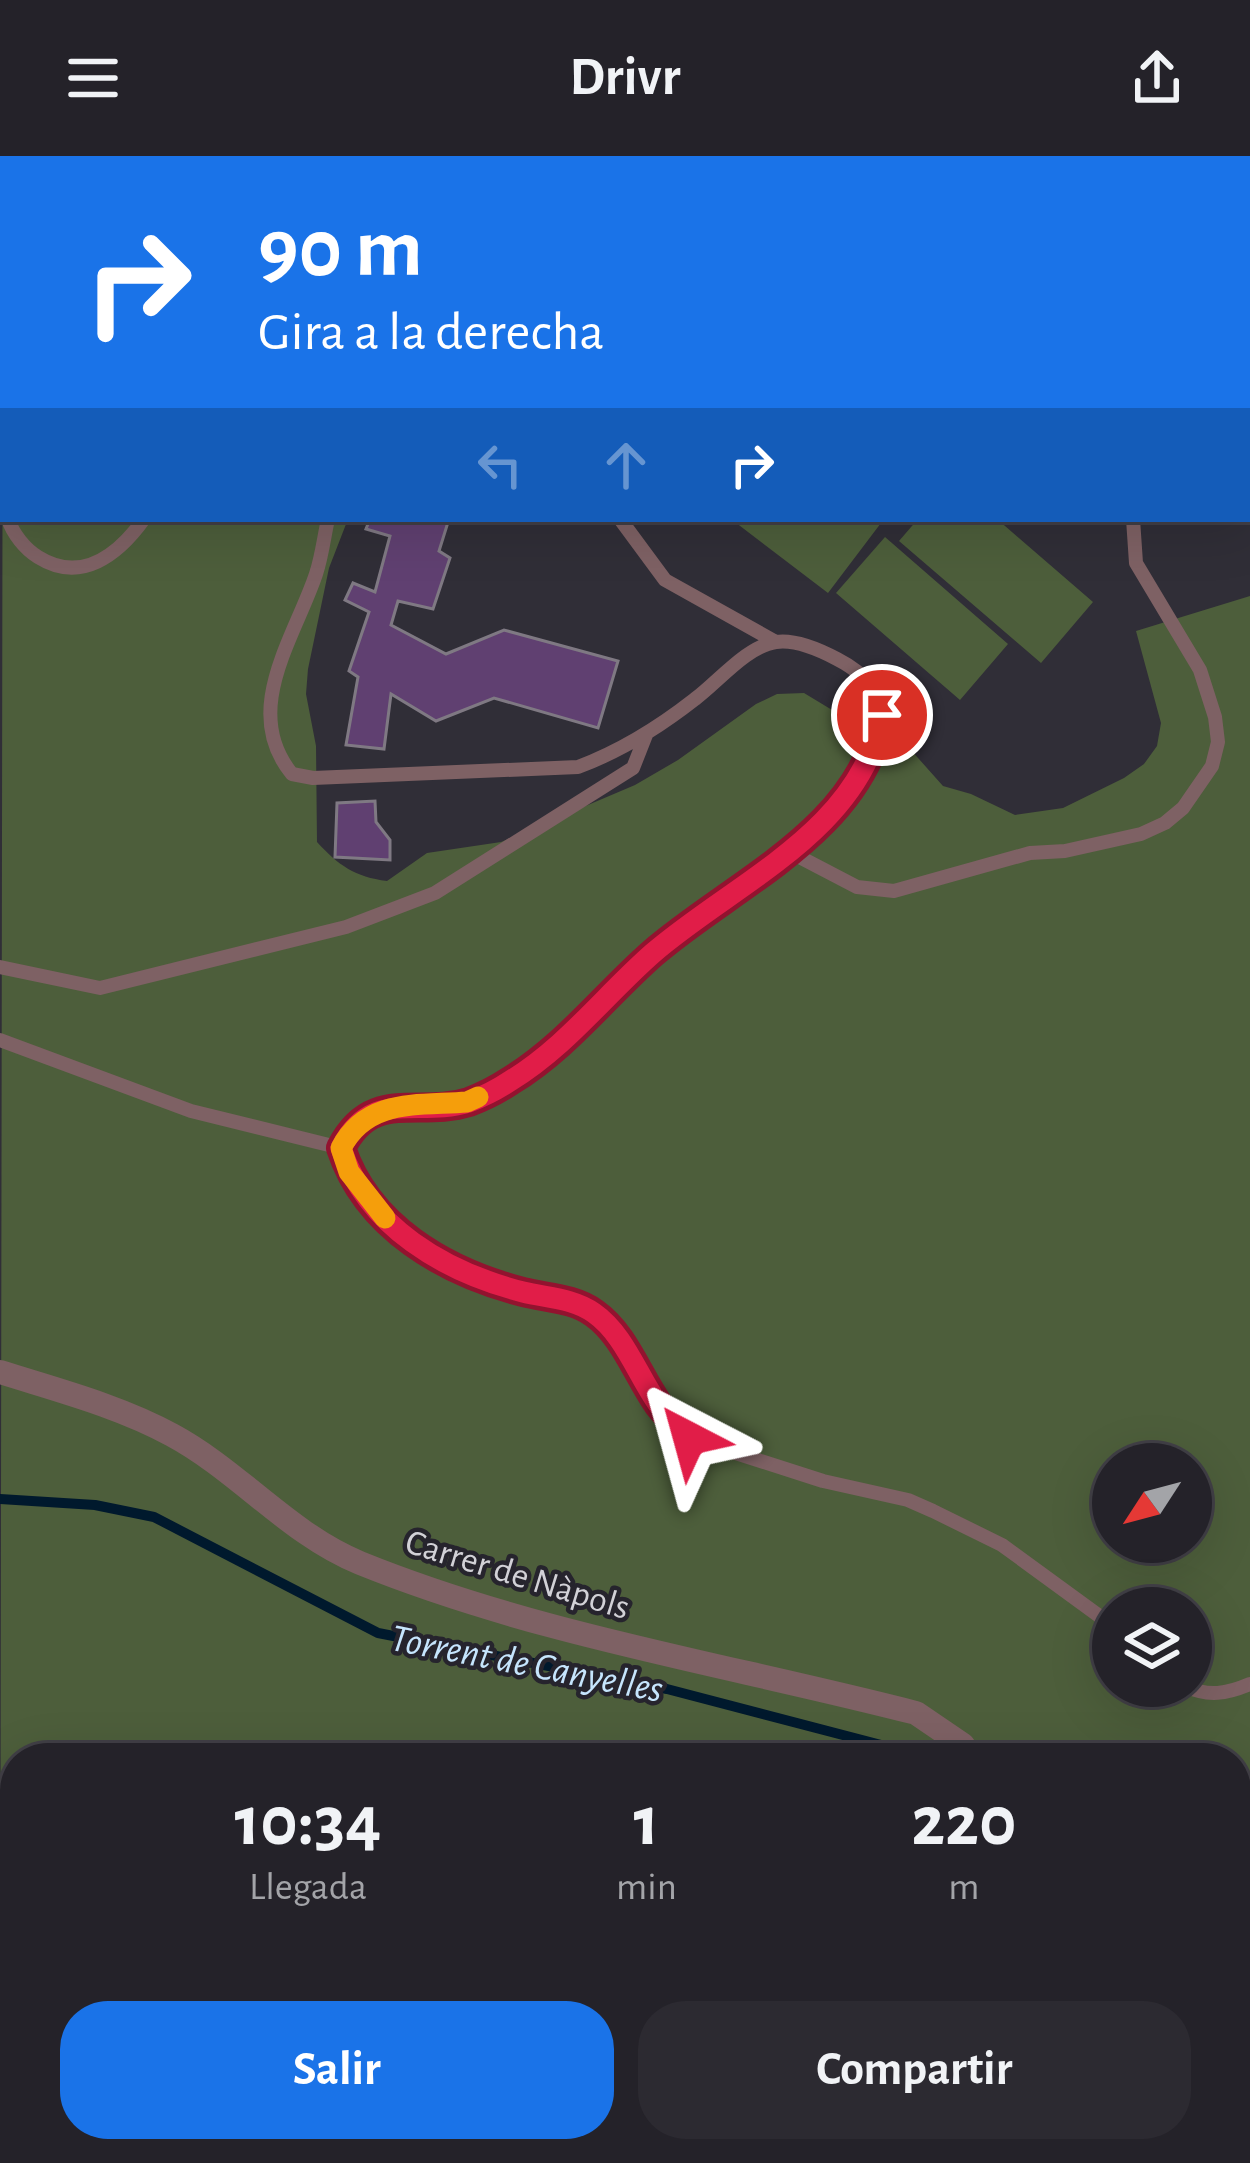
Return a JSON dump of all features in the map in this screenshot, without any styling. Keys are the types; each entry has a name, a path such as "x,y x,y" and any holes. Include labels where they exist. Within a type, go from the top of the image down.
{"street":[{"name":"Carrer de Nàpols","path":"0,1372 172,1435 242,1483 293,1526 354,1560 464,1602 916,1713 960,1743"}],"lane":[{"path":"9,522 32,554 59,569 78,569 126,544 142,522"},
{"path":"327,522 316,574 286,638 270,706 273,742 292,773 313,778 578,767 646,734 751,654 776,642"},
{"path":"622,522 664,580 776,642 814,647 852,667 875,690 882,715 876,745 814,832 653,953 568,1039 509,1082 467,1102 380,1110 352,1125 341,1148 349,1172 401,1236 435,1258 480,1279 579,1303 600,1317 659,1406 689,1438 823,1481 908,1500 1002,1545 1092,1611"},
{"path":"788,851 857,887 894,891 1030,853 1129,838 1165,824 1183,808 1212,766 1218,742 1214,716 1200,670 1136,563 1133,522"},
{"path":"0,967 100,988 346,927 435,893 634,768 646,734"},
{"path":"0,1040 190,1111 341,1148"},
{"path":"1212,1694 1250,1684"}],"green space":[{"path":"2,522 347,522 329,568 308,669 306,694 316,746 317,842 356,873 387,881 427,853 501,842 635,785 777,694 804,693 847,719 871,720 894,731 943,786 1015,815 1063,808 1124,778 1144,764 1157,746 1161,723 1136,631 1250,596 1250,1743 1,1743"},
{"path":"735,522 882,522 828,593"},
{"path":"915,522 1000,522 1093,602 1041,663 899,541"},
{"path":"885,537 1008,644 960,700 836,593"}],"building":[{"path":"369,522 448,522 439,551 450,558 433,609 398,601 391,625 446,654 504,630 618,661 598,728 494,698 436,721 391,694 384,749 346,745 358,677 349,671 369,612 345,600 353,583 375,592 390,536 366,529"},
{"path":"375,801 376,822 390,840 390,860 335,857 337,803"}],"waterway":[{"name":"Torrent de Canyelles","path":"0,1499 95,1505 154,1517 378,1633 667,1689 874,1743"}],"slow traffic":[{"path":"385,1218 349,1172 341,1148 352,1125 380,1110 478,1097"}],"route":[{"path":"689,1438 659,1406 600,1317 579,1303 480,1279 401,1236 349,1172 341,1148 352,1125 380,1110 467,1102 509,1082 568,1039 653,953 814,832 876,745 882,715"}]}
